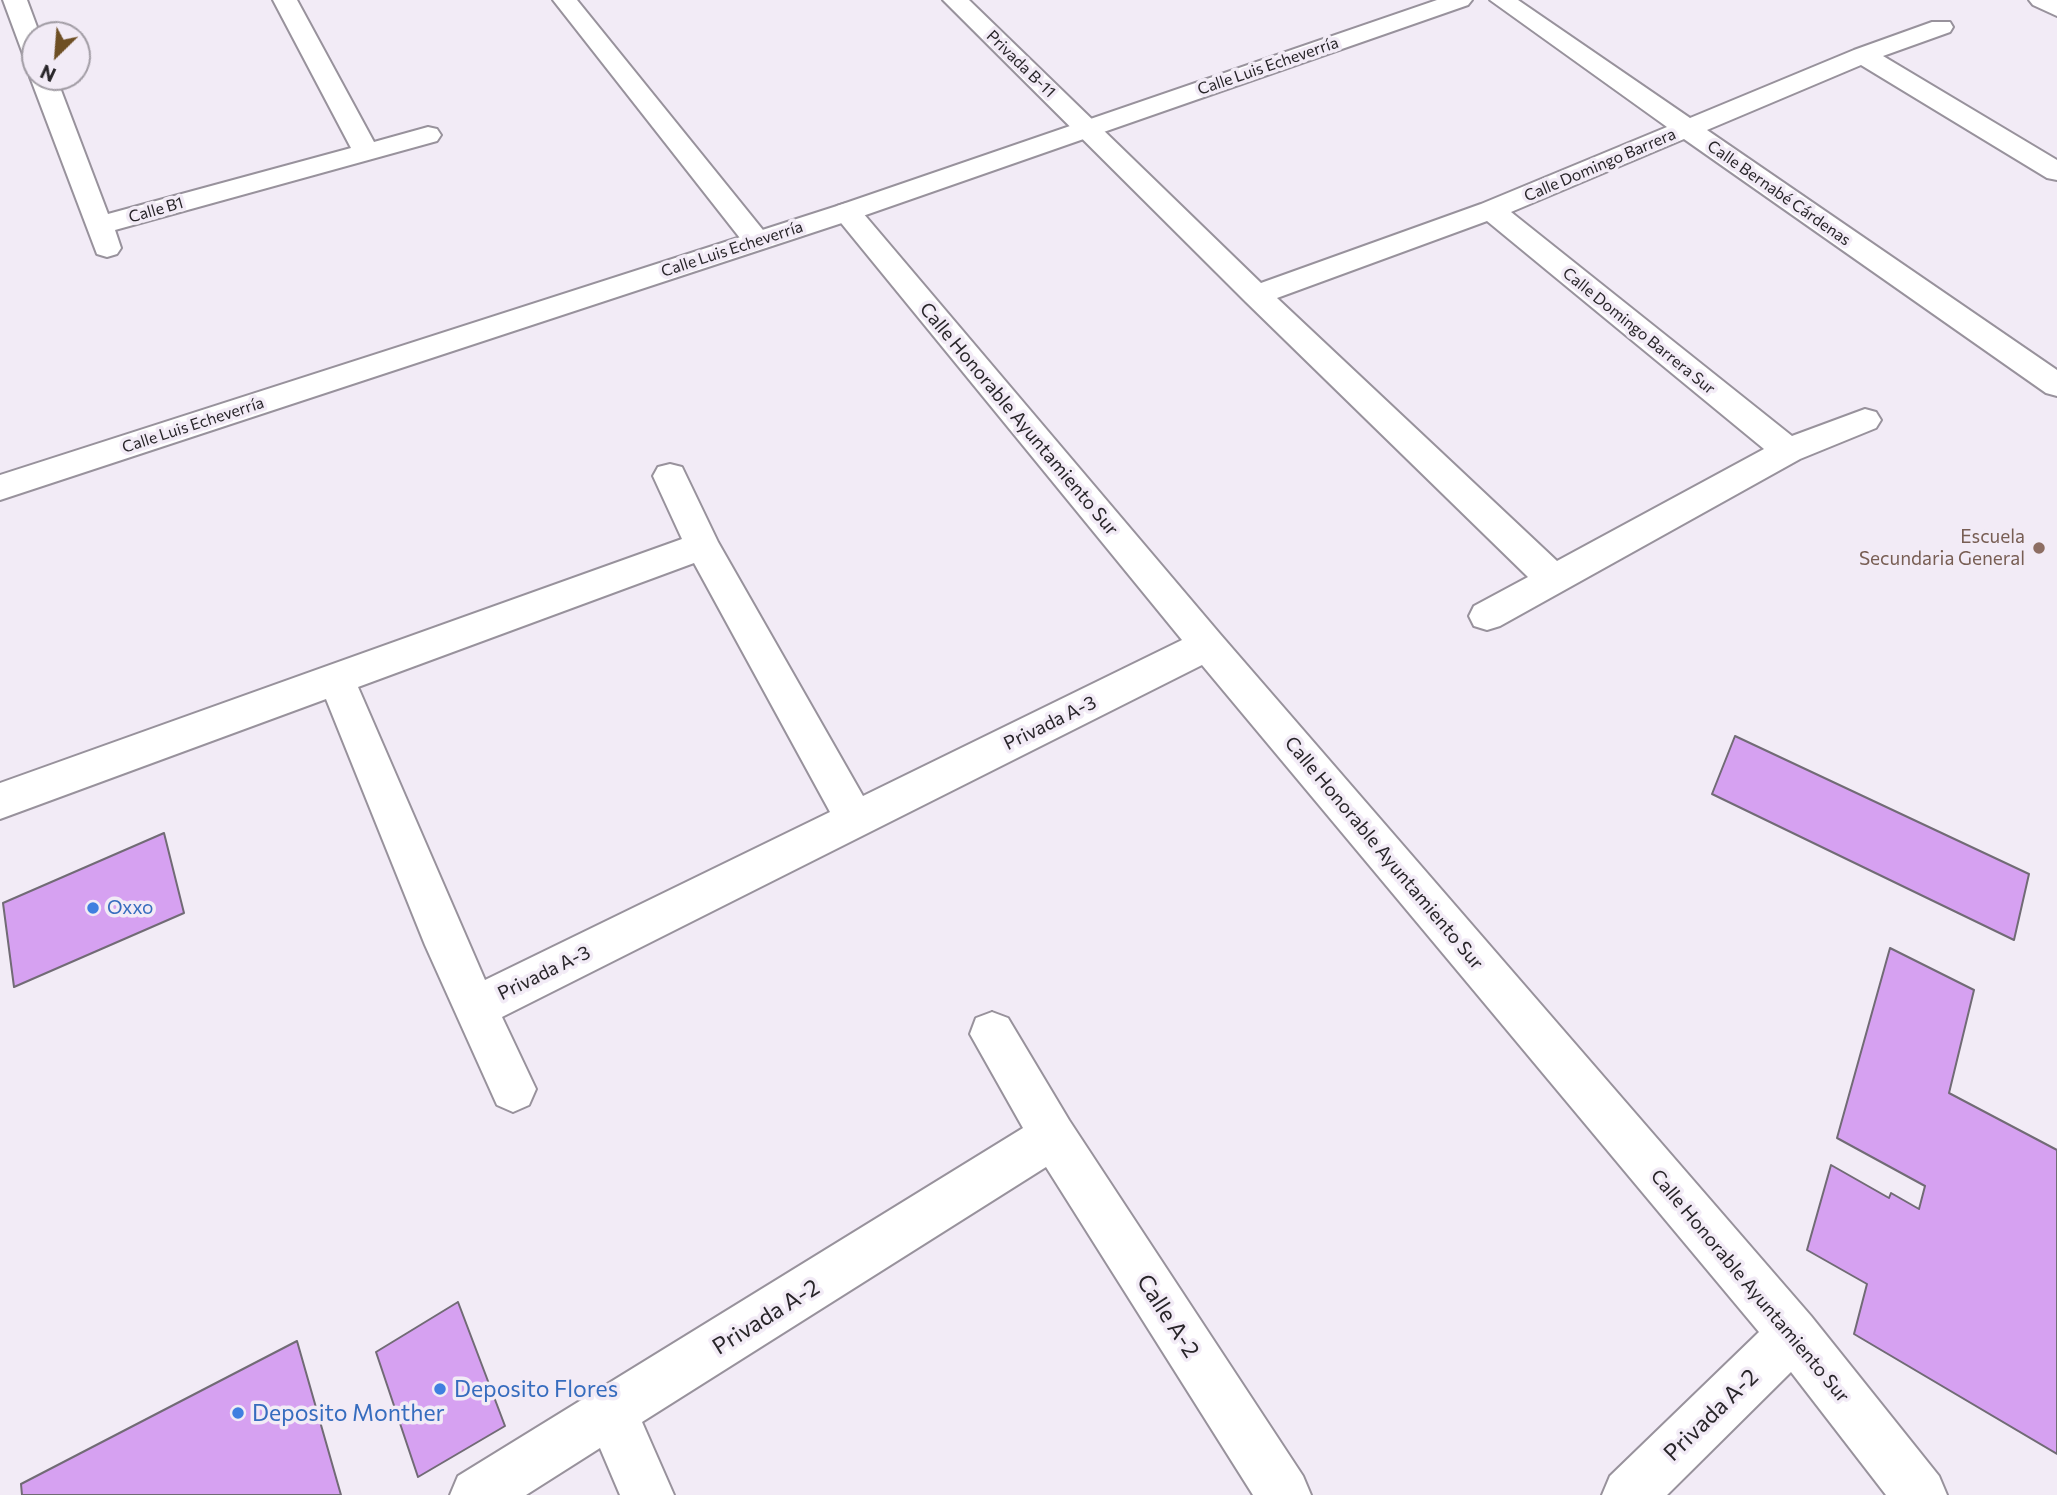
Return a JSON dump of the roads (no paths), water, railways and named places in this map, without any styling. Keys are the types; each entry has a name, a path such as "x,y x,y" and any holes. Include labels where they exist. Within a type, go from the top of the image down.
{"street":[{"path":"15,0 23,21"},
{"path":"285,0 366,151"},
{"path":"565,0 757,241"},
{"name":"Privada B-11","path":"955,0 1088,128"},
{"name":"Calle Luis Echeverría","path":"0,488 847,212 1460,0"},
{"name":"Calle Bernabé Cárdenas","path":"1502,0 2057,385"},
{"path":"2041,0 2057,9"},
{"name":"Calle Domingo Barrera","path":"1256,295 1491,210 1863,55 1941,27"},
{"path":"1863,55 2057,172"},
{"name":"Calle B1","path":"48,91 102,237 366,151 428,135"},
{"path":"1088,128 1256,295 1554,580"},
{"name":"Calle Domingo Barrera Sur","path":"1491,210 1788,451"},
{"name":"Calle Honorable Ayuntamiento Sur","path":"847,212 1207,645 1793,1334 1920,1495"},
{"path":"1488,616 1788,451 1866,420"},
{"path":"670,475 702,546 855,819"},
{"path":"0,801 702,546"},
{"name":"Privada A-3","path":"337,680 446,945 477,1007 1207,645"},
{"path":"477,1007 513,1089"},
{"name":"Calle A-2","path":"992,1034 1053,1136 1284,1495"},
{"name":"Privada A-2","path":"477,1495 1053,1136"},
{"name":"Privada A-2","path":"1629,1495 1793,1334"},
{"path":"611,1413 647,1495"}],"place":[{"name":"Escuela Secundaria General","path":"2039,548"},
{"name":"Oxxo","path":"93,908"},
{"name":"Deposito Flores","path":"440,1389"},
{"name":"Deposito Monther","path":"238,1413"}]}
